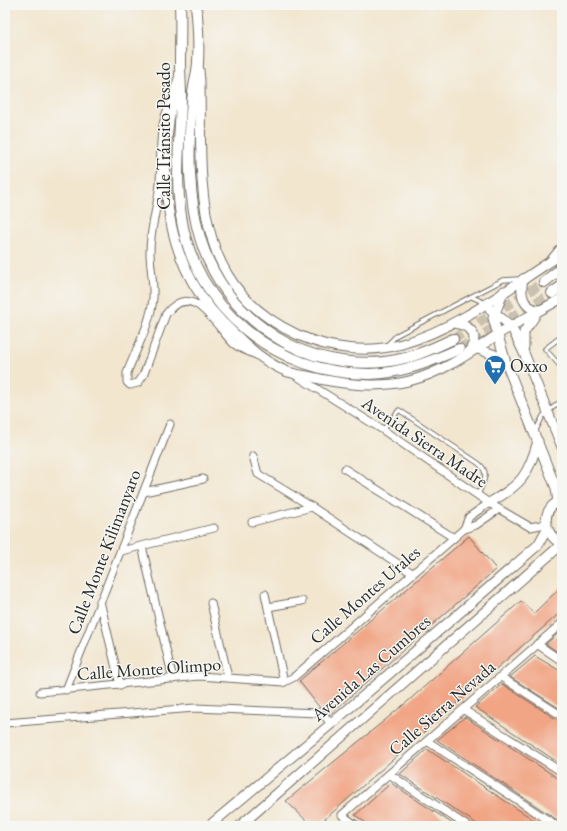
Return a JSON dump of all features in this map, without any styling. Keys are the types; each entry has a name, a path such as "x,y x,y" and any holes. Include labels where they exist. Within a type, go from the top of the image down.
{"main road":[{"name":"Calle Tránsito Pesado","path":"180,5 181,97 178,178 183,228 199,273 215,299 236,322 260,342 289,357 318,367 346,372 370,374 405,369 462,352"},
{"name":"Calle Tránsito Pesado","path":"196,5 198,64 192,100 190,185 196,223 203,249 214,274 228,295 263,329 292,346 315,355 339,360 387,362 421,353 453,339"},
{"path":"544,282 562,268"},
{"path":"552,292 562,286"}],"street":[{"path":"198,64 200,82 201,181 203,202 211,240 218,257 231,279 250,303 282,326 303,337 333,346 367,349 384,348 415,340 454,323 562,254"},
{"path":"180,74 172,100 164,116 161,135 160,183 152,227 150,253 153,297 151,311 127,373 127,382 130,385 138,383 143,376 166,314 172,306 185,301 199,304 234,344 290,372 327,380 369,386 409,381 442,370 462,352 474,345 474,339 470,329 464,324 454,323"},
{"path":"172,100 167,159 167,188 170,217 178,249 192,282 210,309 258,356"},
{"path":"523,279 521,291 523,298 528,306 535,310 540,310"},
{"path":"505,291 493,318 506,363 560,501"},
{"path":"462,352 478,349 511,326 562,298"},
{"path":"485,303 494,313 511,326 524,353 562,447"},
{"path":"524,353 524,332 540,310"},
{"path":"478,349 495,355 506,363"},
{"name":"Avenida Sierra Madre","path":"290,372 383,430 489,503 530,527 546,526"},
{"name":"Calle Monte Kilimanyaro","path":"66,690 170,424"},
{"path":"489,503 505,493 525,476 532,463 536,437"},
{"path":"253,456 258,474 312,507 412,573"},
{"path":"345,469 454,538"},
{"path":"144,492 203,479"},
{"name":"Avenida Las Cumbres","path":"209,826 331,724 538,545 546,526 547,515 551,508 560,501"},
{"name":"Calle Montes Urales","path":"464,529 469,517 489,503"},
{"path":"252,522 312,507"},
{"name":"Calle Montes Urales","path":"284,682 294,677 464,529 476,525 499,509"},
{"path":"546,526 555,540 562,544"},
{"path":"121,551 214,528"},
{"name":"Avenida Las Cumbres","path":"240,826 562,544"},
{"path":"142,546 173,678"},
{"path":"265,594 284,682"},
{"path":"100,601 120,685"},
{"path":"268,607 302,601"},
{"path":"211,603 228,678"},
{"name":"Calle Sierra Nevada","path":"357,826 342,815 562,623"},
{"path":"537,644 562,661"},
{"name":"Calle Monte Olimpo","path":"40,692 199,676 284,682"},
{"path":"501,677 562,716"},
{"path":"5,723 195,708 319,713 331,724"},
{"path":"464,710 562,772"},
{"path":"427,741 557,826"},
{"path":"389,774 467,826"}],"lane":[{"path":"546,264 552,254 562,243"},
{"path":"384,348 391,339 397,335 503,280 523,279"},
{"path":"472,297 485,303"},
{"path":"551,304 562,302"},
{"path":"562,336 545,349 562,368"},
{"path":"536,437 543,416 562,400"},
{"path":"383,430 399,410 478,463 484,468 486,473 478,495"}],"building":[{"path":"469,536 496,569 327,717 299,681"},
{"path":"562,586 562,611 317,826 312,826 286,801 407,702 521,601 534,613"},
{"path":"562,630 562,655 546,644"},
{"path":"535,656 562,672 562,710 510,677"},
{"path":"502,684 562,723 562,765 475,707"},
{"path":"465,717 562,781 562,823 437,740"},
{"path":"427,749 543,826 480,826 400,774"},
{"path":"391,783 456,826 370,826 355,815"}],"tunnel":[{"path":"453,339 544,282"},
{"path":"459,349 552,293"}],"place":[{"name":"Oxxo","path":"495,386"}]}
